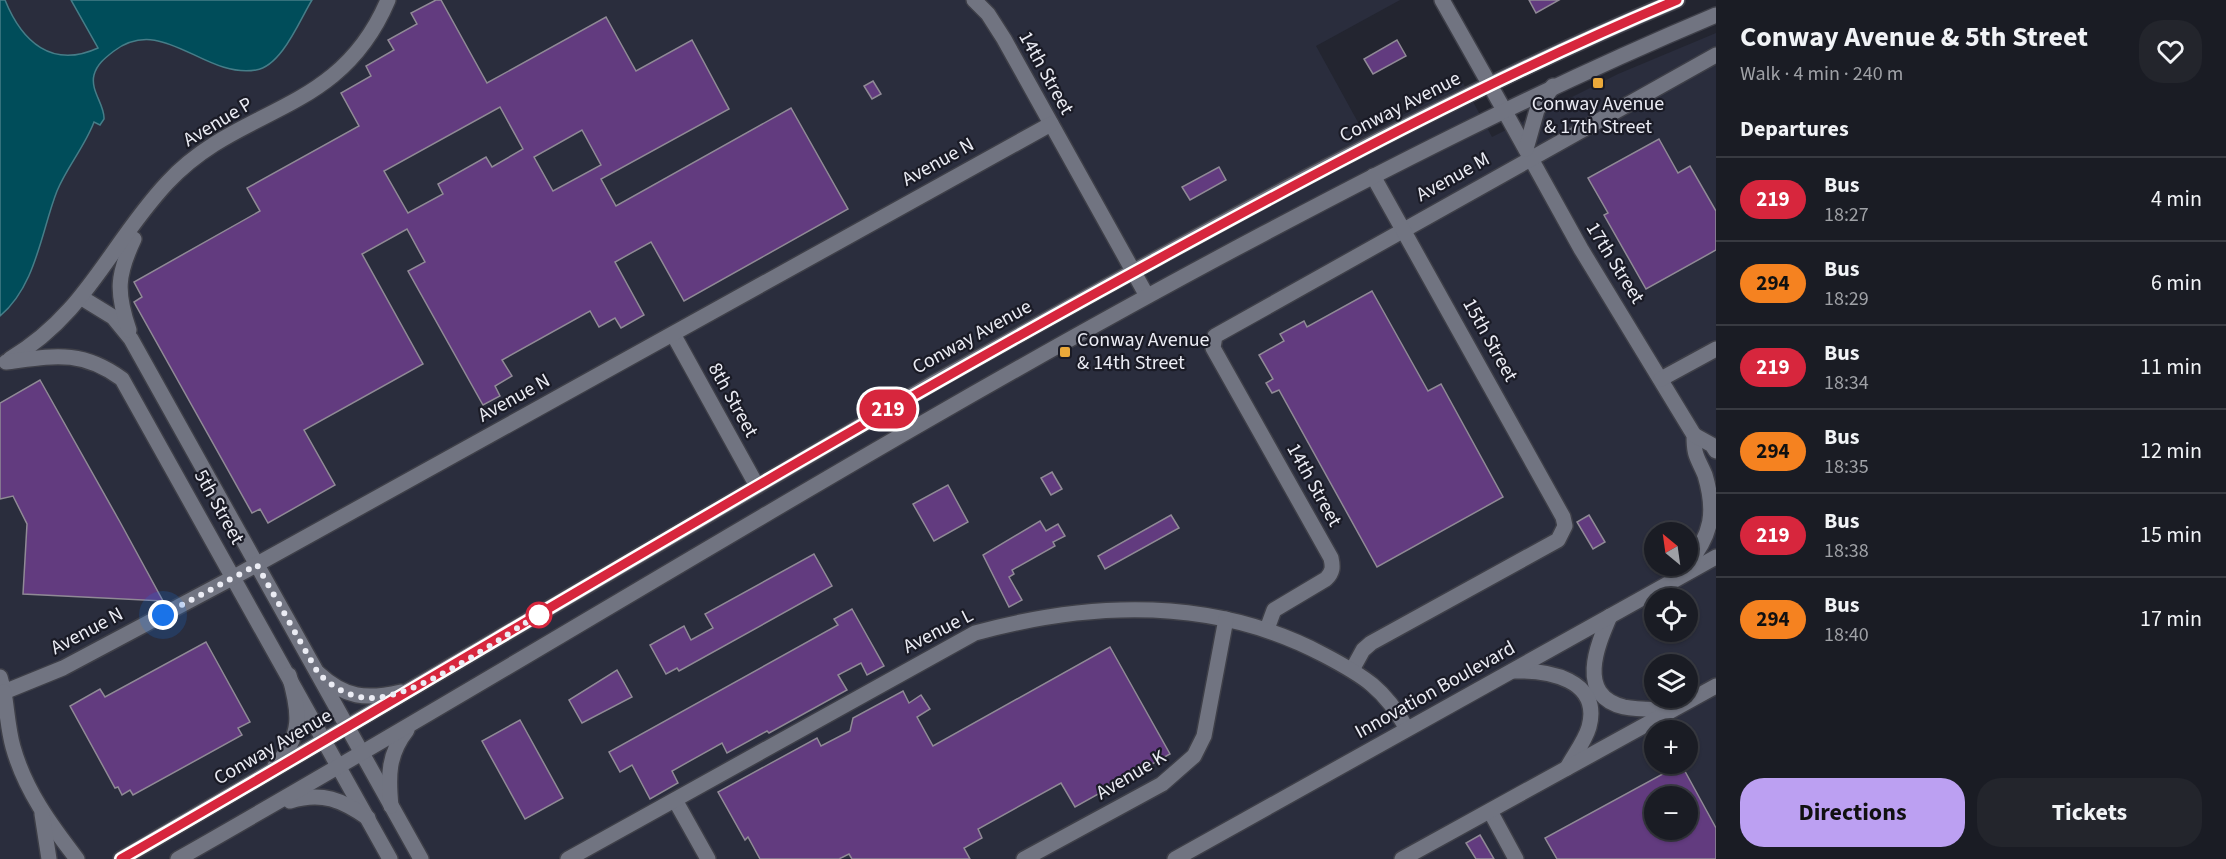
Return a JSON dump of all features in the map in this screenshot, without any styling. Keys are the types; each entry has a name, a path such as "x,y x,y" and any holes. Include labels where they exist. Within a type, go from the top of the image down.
{"street":[{"name":"Avenue P","path":"3,363 47,334 82,298 167,183 216,144 324,85 346,65 366,41 388,0"},
{"name":"17th Street","path":"1443,0 1581,249 1694,435"},
{"name":"Conway Avenue","path":"121,859 265,777 935,382 1134,272 1305,179 1490,85 1677,0"},
{"name":"14th Street","path":"978,1 1004,39 1147,296"},
{"path":"178,859 340,767 926,421 1147,296 1373,176 1504,110 1553,86 1716,15"},
{"name":"Avenue M","path":"1213,340 1218,333 1404,228 1528,153 1716,55"},
{"path":"1528,153 1537,110 1553,86"},
{"name":"Avenue N","path":"2,684 63,668 257,565 1051,124"},
{"name":"15th Street","path":"1352,670 1363,650 1371,643 1557,540 1565,526 1563,517 1373,176"},
{"path":"131,339 119,301 119,279 123,263 148,208"},
{"name":"5th Street","path":"82,298 113,317 131,339 421,859"},
{"name":"8th Street","path":"673,334 757,486"},
{"name":"14th Street","path":"1213,340 1213,348 1331,558 1333,567 1326,579 1274,610 1267,629"},
{"path":"1661,379 1716,349"},
{"name":"5th Street","path":"3,363 60,355 80,357 106,367 122,379 390,859"},
{"path":"1698,551 1707,539 1714,506 1705,474 1694,457 1694,435 1713,445 1716,451"},
{"name":"Innovation Boulevard","path":"1182,857 1716,557"},
{"path":"1674,580 1677,576"},
{"name":"Avenue L","path":"568,859 975,633 1012,623 1119,608 1168,609 1267,629 1299,641 1352,670 1392,703 1407,729"},
{"path":"1610,616 1592,662 1597,685 1604,695 1623,707 1673,710"},
{"name":"Avenue K","path":"1024,859 1162,784 1194,756 1204,736 1210,713 1226,619"},
{"path":"1512,671 1534,670 1567,678 1584,694 1589,705 1589,727 1567,768"},
{"path":"318,673 332,686 350,694 370,698 412,690"},
{"path":"265,777 292,746 296,734 297,715 289,675"},
{"path":"2,684 13,745 42,814 49,859"},
{"path":"1402,859 1716,686"},
{"path":"391,806 388,771 392,755 397,742 412,724"},
{"path":"270,807 319,795 335,798 368,818"},
{"path":"675,800 708,859"},
{"path":"1490,811 1516,859"},
{"path":"42,814 77,859"}],"shaded area":[{"path":"0,0 1400,0 1316,46 1365,135 1463,83 1492,137 1618,74 1716,33 1716,859 0,859"}],"water":[{"path":"0,0 5,0 20,28 30,39 41,48 66,55 81,54 98,48 71,0 312,0 282,51 265,67 256,70 237,70 219,66 167,43 150,40 132,42 114,51 102,62 95,71 93,81 104,119 100,125 94,122 61,182 30,274 12,304 0,316"}],"building":[{"path":"436,0 441,0 487,83 606,17 636,71 692,40 729,109 601,179 616,206 791,108 848,209 684,301 651,242 615,262 644,315 621,328 615,318 599,327 590,311 502,360 512,376 495,386 500,396 483,405 408,271 425,262 407,229 362,254 423,364 304,430 335,485 268,523 260,509 252,513 134,302 142,297 134,282 260,211 247,188 359,126 341,93 371,76 366,66 394,50 388,40 417,24 411,13","holes":["500,107 523,149 492,167 486,157 438,184 443,194 408,213 384,171","582,130 601,165 553,191 534,157"]},
{"path":"1529,0 1559,0 1536,13"},
{"path":"1397,40 1406,56 1373,74 1364,59"},
{"path":"873,81 881,94 872,99 864,86"},
{"path":"1659,139 1678,173 1690,166 1716,211 1716,250 1646,289 1604,215 1608,213 1588,178"},
{"path":"1219,167 1226,180 1190,200 1182,187"},
{"path":"1372,291 1428,391 1441,384 1503,497 1377,567 1279,390 1272,393 1266,383 1273,379 1259,355 1284,341 1280,334 1304,321 1307,327"},
{"path":"40,380 163,601 23,594 27,524 13,496 0,499 0,403"},
{"path":"1052,472 1062,489 1051,495 1041,478"},
{"path":"948,485 968,522 934,541 913,504"},
{"path":"1171,515 1179,528 1105,569 1098,556"},
{"path":"1589,515 1605,542 1593,549 1577,522"},
{"path":"1040,521 1046,531 1058,524 1065,536 1053,542 1055,546 1012,570 1014,574 1009,577 1022,600 1009,607 983,555"},
{"path":"814,554 832,586 679,671 677,668 666,674 650,645 684,626 691,640 713,628 705,614"},
{"path":"852,609 884,666 867,675 861,663 838,675 847,690 769,733 767,731 727,753 722,743 672,771 678,783 650,799 632,765 620,772 609,752 838,625 834,619"},
{"path":"206,642 250,722 238,728 242,735 133,795 130,790 122,795 118,787 115,788 70,706 100,689 105,697"},
{"path":"1110,647 1170,754 1075,807 1061,783 978,829 982,838 964,848 970,859 852,859 849,854 839,859 760,859 748,837 745,840 718,792 817,738 821,746 850,731 853,718 903,691 909,703 921,695 930,709 917,717 933,746"},
{"path":"617,670 632,697 582,723 569,700"},
{"path":"520,720 563,798 525,819 482,741"},
{"path":"1663,774 1686,774 1693,786 1644,786 1644,840 1698,840 1698,795 1716,828 1716,859 1557,859 1545,838"},
{"path":"1480,835 1494,859 1476,859 1466,843"}],"bus line":[{"name":"219","path":"121,859 265,777 915,393 1066,309 1305,179 1428,116 1565,49 1677,0"}],"place":[{"name":"Conway Avenue & 17th Street","path":"1598,83"},
{"name":"Conway Avenue & 14th Street","path":"1065,352"}],"route":[{"path":"163,615 257,565 318,673 332,686 350,694 370,698 412,690 544,611 539,615"}]}
